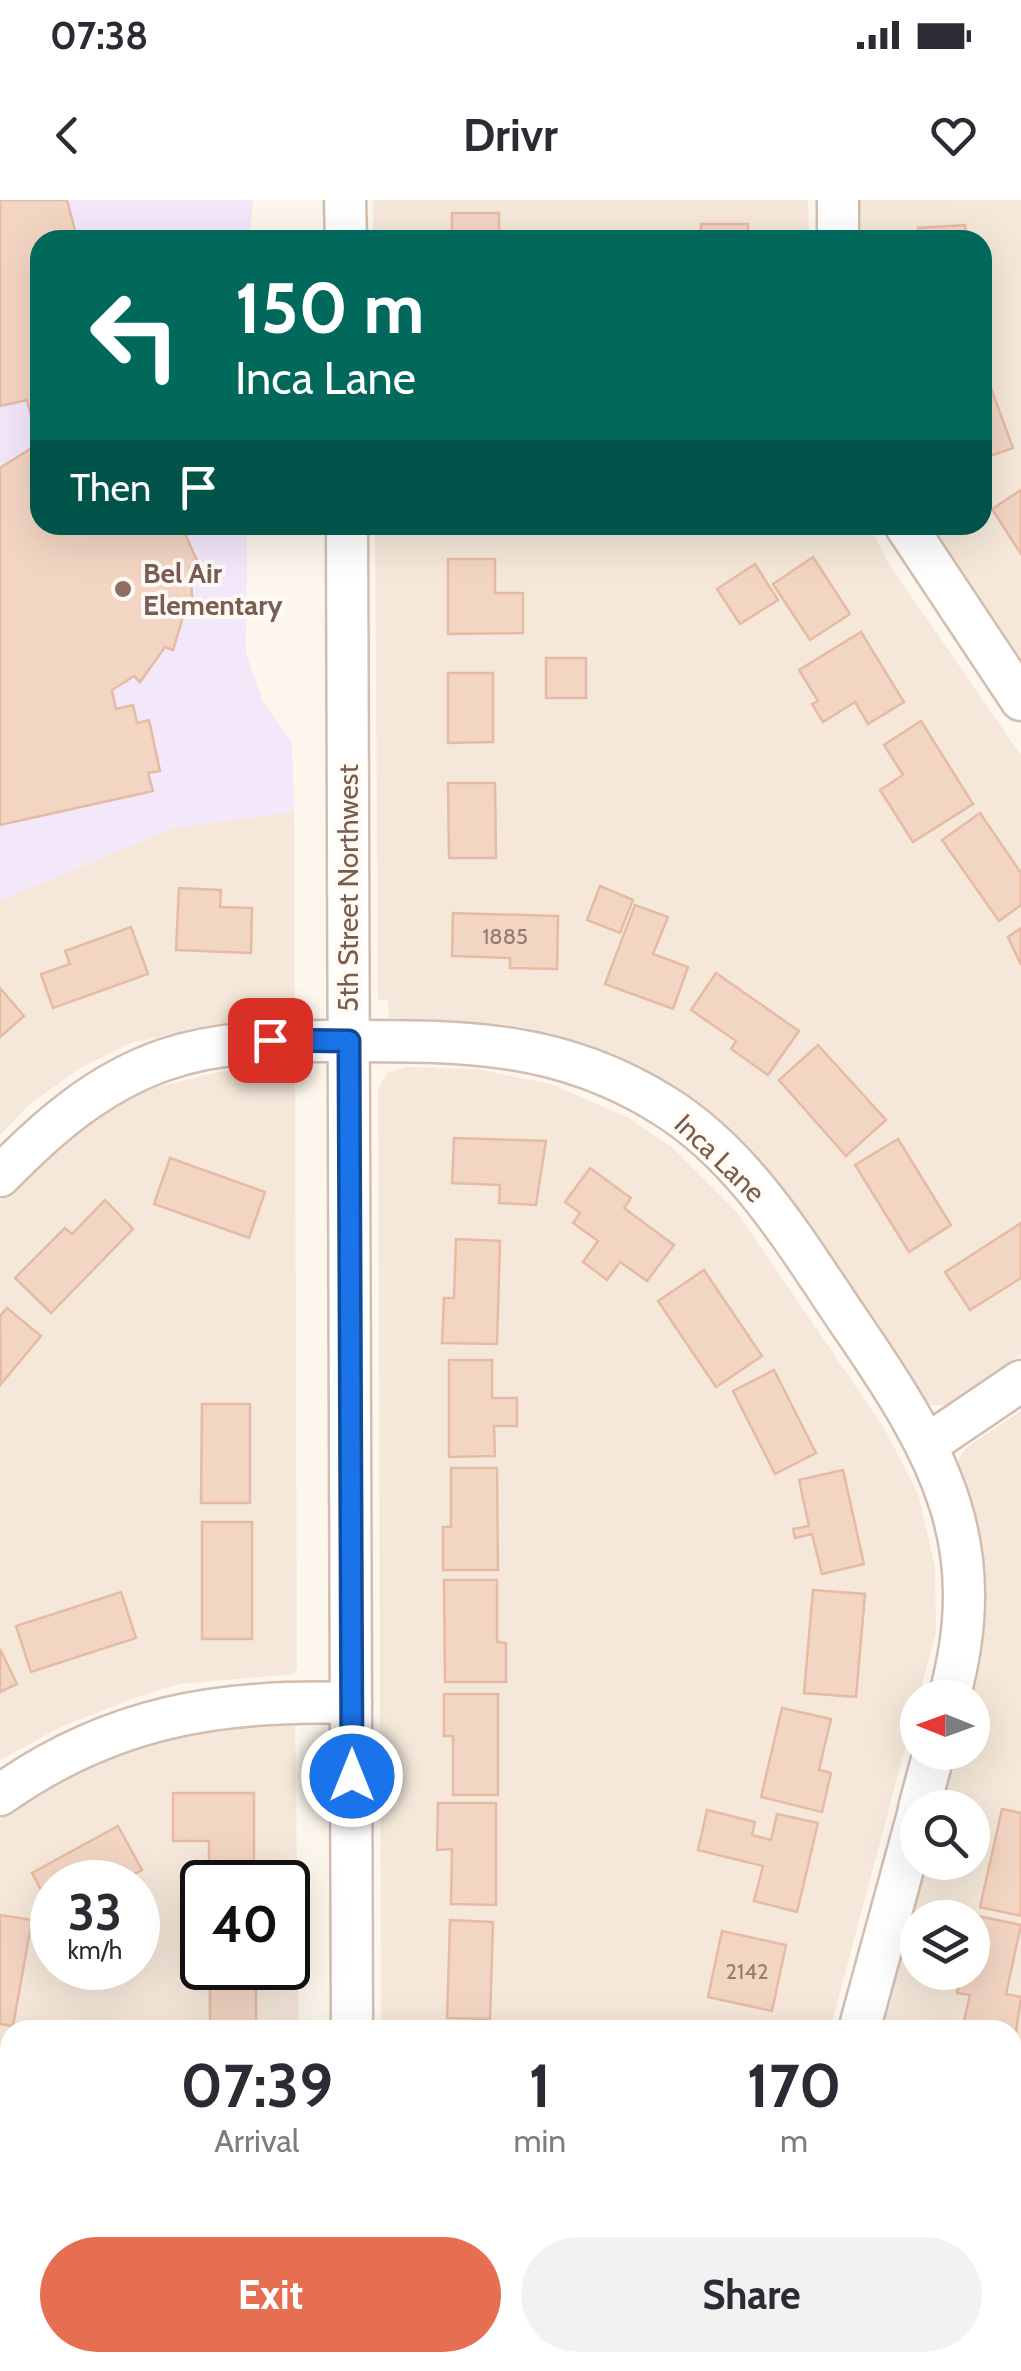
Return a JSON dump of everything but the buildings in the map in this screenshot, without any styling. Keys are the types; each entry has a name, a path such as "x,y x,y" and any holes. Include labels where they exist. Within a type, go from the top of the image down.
{"street":[{"path":"346,200 346,230"},
{"path":"838,200 838,230"},
{"name":"5th Street Northwest","path":"347,535 352,2020"},
{"path":"912,535 1021,700"},
{"name":"Inca Lane","path":"0,1176 79,1103 164,1060 210,1047 270,1040 499,1044 557,1056 614,1077 665,1106 738,1168 776,1214 928,1444 956,1520 964,1572 963,1620 952,1680"},
{"path":"928,1444 1021,1381"},
{"path":"0,1795 40,1766 154,1719 220,1706 351,1703"},
{"path":"861,2020 900,1877"}],"shaded area":[{"name":"Bel Air Elementary","path":"0,200 253,200 250,230 30,230 30,535 247,535 246,653 263,702 292,742 294,811 174,828 0,900"},
{"path":"373,200 808,200 809,230 373,230"},
{"path":"857,200 1021,200 1021,669 932,535 992,535 992,230 857,230"},
{"path":"375,535 874,535 889,564 1021,755 1021,1354 945,1405 930,1405 641,1070 554,1034 511,1025 389,1018 388,1000 378,1000"},
{"path":"294,811 295,1020 230,1022 131,1043 79,1069 30,1104 0,1135 0,900 174,828"},
{"path":"405,1067 477,1069 551,1084 629,1118 673,1148 737,1212 884,1428 918,1493 935,1567 936,1632 923,1680 900,1680 900,1767 833,2020 381,2020 378,1089 387,1073"},
{"path":"293,1070 295,1080 297,1668 294,1674 180,1684 134,1698 63,1726 0,1760 0,1202 46,1154 104,1111 153,1088 218,1072"},
{"path":"1021,1411 1021,2020 882,2020 900,1954 900,1990 990,1990 990,1900 915,1900 920,1880 990,1880 990,1790 945,1790 950,1770 990,1770 990,1680 974,1680 983,1646 983,1592 976,1526 957,1461 967,1447"},
{"path":"295,1723 297,1860 180,1860 180,1990 298,1990 299,2020 0,2020 0,1820 54,1784 133,1749 224,1728"}],"place":[{"name":"Bel Air Elementary","path":"123,589"}],"route":[{"path":"270,1040 349,1041 352,1776"}]}
